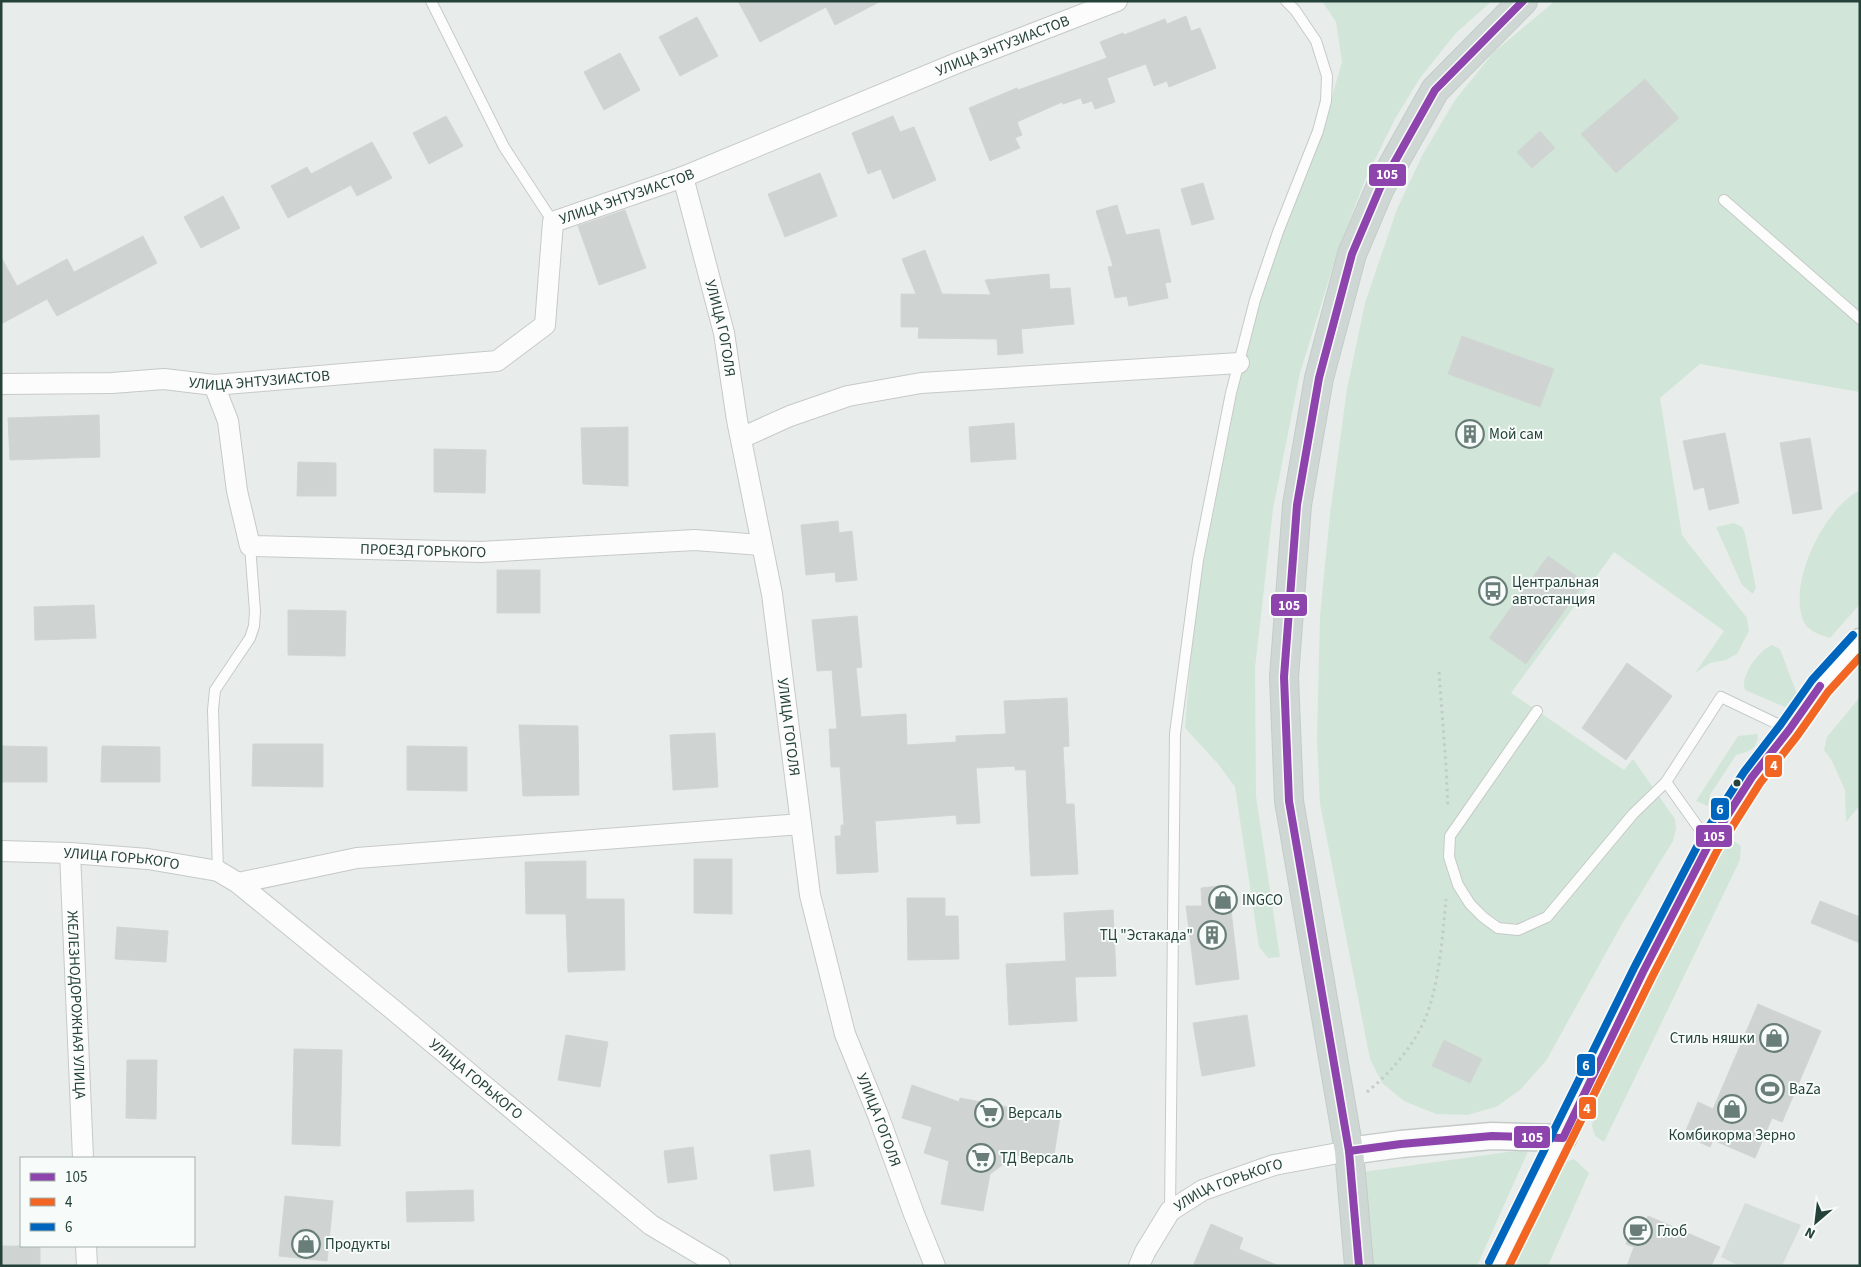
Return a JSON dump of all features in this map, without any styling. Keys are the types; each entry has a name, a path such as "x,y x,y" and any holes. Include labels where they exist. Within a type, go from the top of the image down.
{"main road":[{"path":"1359,1266 1349,1151 1289,801 1284,677 1297,505 1320,378 1344,282 1352,254 1380,188 1435,90 1523,1"}],"street":[{"name":"УЛИЦА ЭНТУЗИАСТОВ","path":"1,384 112,383 164,380 214,385 498,361 545,325 553,222 683,177 957,63 1117,1"},
{"name":"УЛИЦА ГОГОЛЯ","path":"683,177 724,333 741,438 772,594 810,894 846,1034 935,1266"},
{"path":"741,438 790,416 848,396 921,382 1239,363"},
{"path":"214,385 228,421 237,491 250,546"},
{"name":"ПРОЕЗД ГОРЬКОГО","path":"250,546 481,552 696,540 761,546"},
{"path":"1498,1266 1563,1138 1643,972 1709,844 1752,777 1789,730 1820,686 1860,642"},
{"path":"238,883 357,858 801,824"},
{"name":"УЛИЦА ГОРЬКОГО","path":"1,851 70,853 148,859 218,870 238,883 391,1008 651,1225 720,1266"},
{"name":"ЖЕЛЕЗНОДОРОЖНАЯ УЛИЦА","path":"70,853 83,1157"},
{"path":"1349,1151 1401,1144 1492,1136 1563,1138"},
{"name":"УЛИЦА ГОРЬКОГО","path":"1139,1266 1145,1252 1170,1211 1203,1190 1274,1165 1349,1151"},
{"path":"86,1247 87,1266"}],"lane":[{"path":"432,1 504,147 553,222"},
{"path":"1170,1211 1175,734 1198,560 1231,393 1255,300 1278,232 1318,131 1326,102 1327,76 1316,41 1295,10 1286,1"},
{"path":"1724,200 1860,318"},
{"path":"218,870 213,710 215,690 250,638 254,626 255,611 250,546"},
{"path":"1537,711 1450,836 1449,858 1458,885 1470,904 1498,928 1518,930 1547,917 1633,814 1666,782 1721,697 1789,730"},
{"path":"1666,782 1709,844"}],"path":[{"path":"1440,672 1448,812"},
{"path":"1341,1104 1360,1098 1386,1076 1418,1031 1430,1004 1443,926 1449,858"}],"shaded area":[{"path":"1745,1203 1801,1225 1782,1266 1739,1266 1721,1257"}],"green space":[{"path":"1322,1 1492,1 1456,33 1420,78 1395,119 1365,180 1337,253 1300,373 1273,509 1255,668 1256,796 1280,957 1268,958 1259,947 1235,787 1219,765 1185,728 1195,606 1255,302 1327,114 1342,62 1336,22"},
{"path":"1555,1 1860,1 1860,392 1700,364 1660,398 1682,535 1747,618 1749,631 1737,654 1726,660 1710,663 1695,673 1724,631 1614,552 1511,693 1624,770 1633,759 1675,819 1676,829 1673,841 1622,924 1546,1061 1520,1090 1496,1107 1467,1115 1436,1114 1404,1101 1382,1083 1370,1059 1320,804 1317,738 1320,616 1330,514 1347,389 1365,303 1397,209 1423,154 1455,100 1494,52"},
{"path":"1860,490 1860,604 1830,638 1814,632 1803,620 1800,604 1805,566 1813,547 1834,512 1847,499"},
{"path":"1734,523 1742,527 1745,534 1756,588 1753,594 1742,585 1716,527"},
{"path":"1772,645 1780,649 1797,694 1794,701 1785,707 1745,690 1745,678 1751,664 1761,652"},
{"path":"1860,697 1860,805 1846,822 1845,790 1832,761 1824,750 1827,737"},
{"path":"1758,734 1752,749 1736,755 1710,795 1708,806 1696,801 1738,736"},
{"path":"1734,841 1741,846 1740,860 1604,1142 1595,1136 1592,1126 1596,1102 1696,892 1717,859"},
{"path":"1529,1149 1477,1266 1372,1266 1363,1172"},
{"path":"1574,1159 1589,1173 1548,1266 1515,1266 1557,1167"}],"building":[{"path":"738,1 881,1 835,25 826,7 760,42"},
{"path":"1186,16 1191,31 1200,28 1216,68 1169,87 1167,81 1154,86 1146,64 1107,78 1115,102 1095,109 1092,101 1083,104 1081,98 1063,104 1062,102 1017,122 1022,135 1015,138 1020,148 990,161 969,108 1017,88 1018,90 1107,58 1100,42 1165,19 1167,24"},
{"path":"697,17 718,56 680,76 659,37"},
{"path":"620,53 640,90 604,110 584,72"},
{"path":"1645,79 1679,118 1616,173 1581,134"},
{"path":"446,116 463,146 429,164 413,133"},
{"path":"893,116 900,132 914,127 936,180 893,199 881,169 868,174 852,133"},
{"path":"1540,131 1555,148 1532,168 1517,152"},
{"path":"372,142 392,178 357,196 351,185 288,218 271,186 307,167 311,174"},
{"path":"820,173 837,216 785,237 768,194"},
{"path":"1203,183 1214,219 1192,225 1181,189"},
{"path":"223,196 240,228 201,248 184,217"},
{"path":"1117,205 1126,235 1159,229 1171,282 1165,283 1168,298 1129,306 1127,296 1115,298 1108,267 1113,266 1096,211"},
{"path":"625,210 646,268 599,285 578,226"},
{"path":"143,236 157,263 57,316 47,299 1,324 1,257 17,286 67,259 74,272"},
{"path":"925,250 942,294 991,295 985,280 1049,274 1050,289 1070,288 1074,324 1021,329 1023,353 998,355 997,339 918,338 919,327 901,327 901,294 916,294 902,259"},
{"path":"1462,336 1554,369 1540,407 1448,374"},
{"path":"99,415 100,457 10,460 8,418"},
{"path":"1014,423 1016,459 971,462 969,427"},
{"path":"628,427 628,486 583,484 581,428"},
{"path":"1725,433 1739,503 1709,510 1704,487 1694,490 1683,441"},
{"path":"1810,438 1822,509 1793,514 1780,443"},
{"path":"434,449 486,450 485,493 434,492"},
{"path":"298,462 336,463 336,496 297,496"},
{"path":"838,521 839,533 852,531 857,580 836,582 835,572 806,575 801,525"},
{"path":"1548,556 1585,582 1526,664 1489,638"},
{"path":"497,570 540,570 540,613 497,613"},
{"path":"94,605 96,638 35,640 34,607"},
{"path":"288,610 346,611 345,656 288,655"},
{"path":"857,616 862,667 856,668 861,717 906,714 907,745 956,742 956,736 1006,734 1004,701 1067,698 1069,746 1063,747 1066,804 1074,804 1078,874 1031,876 1026,770 1015,770 1015,766 976,768 980,823 957,824 956,815 875,821 878,872 837,874 835,836 841,836 841,825 844,825 840,767 831,767 829,729 837,729 832,670 817,671 812,620"},
{"path":"1627,663 1672,696 1626,760 1582,728"},
{"path":"519,725 578,726 579,795 523,796"},
{"path":"715,733 718,787 673,790 670,735"},
{"path":"253,744 323,744 323,787 252,786"},
{"path":"1,746 47,747 47,782 1,782"},
{"path":"102,746 160,747 160,782 101,782"},
{"path":"407,746 467,747 467,791 407,790"},
{"path":"694,859 732,859 732,914 694,913"},
{"path":"586,861 586,899 624,899 625,970 568,972 566,914 526,914 525,862"},
{"name":"ТЦ \"Эстакада\"","path":"1228,885 1239,979 1196,985 1186,906 1202,906 1201,888"},
{"path":"907,898 945,898 945,916 958,916 959,959 908,960"},
{"path":"1820,901 1860,917 1860,943 1811,923"},
{"path":"1113,910 1116,976 1075,977 1077,1021 1009,1025 1006,964 1066,961 1064,913"},
{"path":"117,927 168,931 166,962 115,959"},
{"path":"1758,1004 1821,1031 1782,1122 1772,1118 1755,1158 1713,1140 1710,1147 1684,1135 1698,1102 1713,1109"},
{"path":"1247,1015 1255,1066 1202,1076 1193,1023"},
{"path":"566,1035 608,1042 600,1087 558,1080"},
{"path":"1444,1040 1482,1059 1470,1083 1432,1066"},
{"path":"294,1049 342,1050 340,1146 292,1144"},
{"path":"127,1060 157,1060 156,1119 126,1118"},
{"name":"ТД Версаль","path":"912,1085 959,1102 960,1098 1060,1117 1053,1161 1016,1155 990,1174 983,1211 941,1204 949,1161 924,1153 932,1127 902,1118"},
{"path":"693,1147 697,1179 668,1183 664,1151"},
{"path":"810,1150 814,1186 774,1191 770,1155"},
{"path":"473,1190 474,1221 407,1222 406,1192"},
{"path":"285,1196 333,1201 327,1261 279,1256"},
{"path":"1648,1216 1720,1247 1711,1266 1627,1266 1634,1247 1626,1244 1636,1220 1645,1224"},
{"path":"1211,1224 1243,1238 1239,1249 1279,1266 1193,1266"},
{"path":"2,1246 40,1247 40,1266 2,1266"}],"transit line":[{"name":"105","path":"1359,1266 1349,1151 1289,801 1284,677 1297,505 1319,378 1352,254 1380,188 1435,90 1523,1"},
{"name":"6","path":"1489,1262 1634,968 1701,839 1744,772 1812,680 1853,635"},
{"name":"4","path":"1509,1266 1652,977 1718,849 1760,783 1797,736 1828,692 1860,657"},
{"name":"105","path":"1349,1151 1401,1144 1492,1136 1563,1138 1643,972 1709,844 1752,777 1789,730 1820,686"}],"place":[{"name":"Мой сам","path":"1470,434"},
{"name":"Центральная автостанция","path":"1493,591"},
{"name":"INGCO","path":"1223,900"},
{"name":"ТЦ \"Эстакада\"","path":"1212,935"},
{"name":"Стиль няшки","path":"1774,1038"},
{"name":"BaZa","path":"1770,1089"},
{"name":"Комбикорма Зерно","path":"1732,1109"},
{"name":"Версаль","path":"989,1113"},
{"name":"ТД Версаль","path":"981,1158"},
{"name":"Глоб","path":"1638,1231"},
{"name":"Продукты","path":"306,1244"}]}
